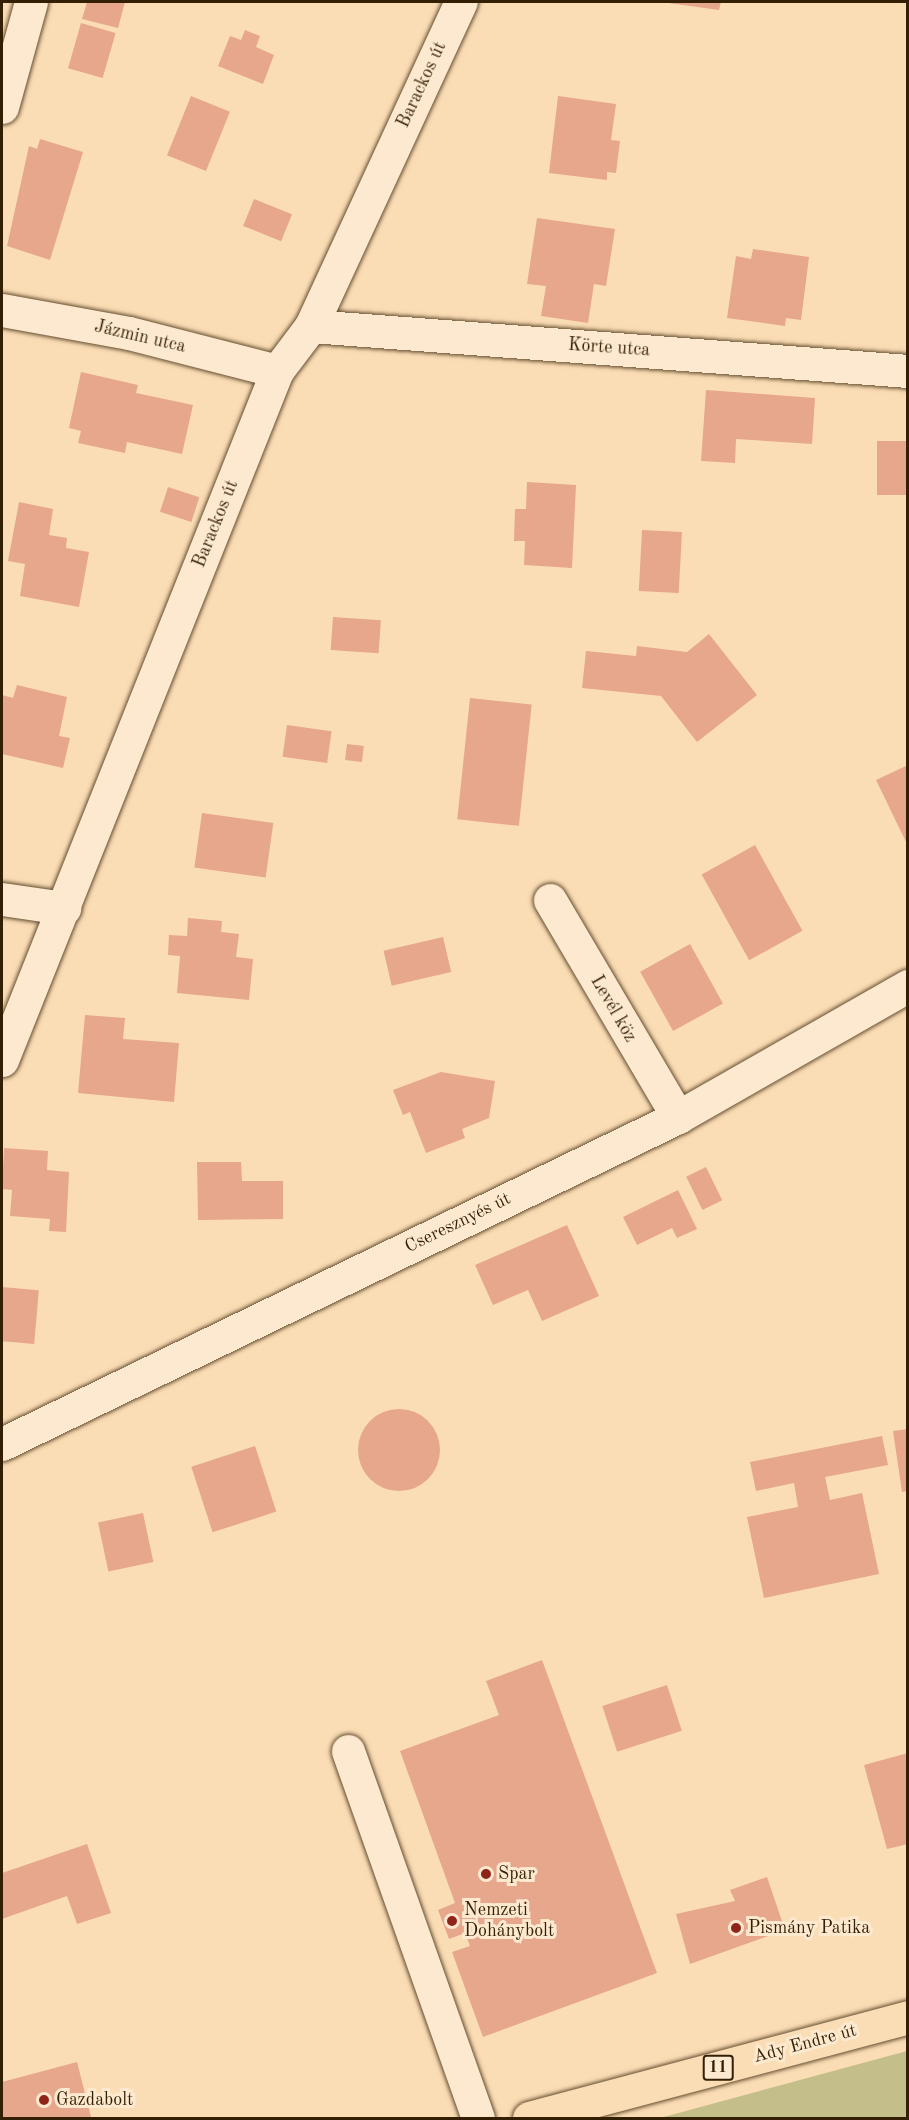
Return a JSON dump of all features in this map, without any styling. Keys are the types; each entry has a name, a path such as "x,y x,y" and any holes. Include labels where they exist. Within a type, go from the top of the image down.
{"main road":[{"name":"Ady Endre út","path":"529,2118 908,2017"}],"street":[{"path":"2,107 31,2"},
{"name":"Barackos út","path":"2,1060 277,371 311,326 460,2"},
{"name":"Jázmin utca","path":"2,310 129,333 277,371"},
{"name":"Körte utca","path":"311,326 908,371"},
{"path":"2,900 64,908"},
{"name":"Levél köz","path":"550,900 678,1117"},
{"name":"Cseresznyés út","path":"2,1444 678,1117 908,986"},
{"path":"348,1751 478,2118"}],"shaded area":[{"path":"907,2051 907,2118 660,2118"}],"building":[{"path":"87,2 125,2 118,28 82,19"},
{"path":"661,2 721,2 719,10"},
{"path":"81,23 116,33 103,78 68,68"},
{"path":"245,30 260,36 256,47 274,55 263,84 218,66 230,36 241,40"},
{"path":"191,96 230,112 206,171 167,155"},
{"path":"558,96 616,104 611,140 620,141 616,173 607,172 607,180 549,173"},
{"path":"40,139 83,152 50,260 7,246 29,146 37,149"},
{"path":"254,199 292,214 281,241 243,226"},
{"path":"537,218 615,229 606,286 594,284 588,323 541,316 546,286 527,284"},
{"path":"753,249 809,257 801,320 786,318 785,326 727,318 736,256 751,259"},
{"path":"81,372 138,385 136,393 193,405 182,454 127,442 125,453 78,443 81,431 69,428"},
{"path":"706,390 815,398 812,444 736,439 735,463 701,461"},
{"path":"877,441 908,441 908,495 877,495"},
{"path":"527,482 576,485 572,568 524,565 525,541 514,541 515,509 526,509"},
{"path":"168,487 199,497 191,522 160,512"},
{"path":"19,502 53,509 49,535 67,538 66,548 89,552 79,607 20,596 25,564 8,561"},
{"path":"642,530 682,532 679,593 639,591"},
{"path":"333,617 381,620 379,653 331,650"},
{"path":"709,634 757,695 697,742 661,696 582,688 586,651 636,656 637,646 687,652"},
{"path":"17,685 67,697 59,736 70,738 63,768 2,754 2,695 13,698"},
{"path":"470,698 532,704 519,826 457,819"},
{"path":"287,725 332,731 327,763 283,757"},
{"path":"347,744 364,746 362,762 345,760"},
{"path":"908,765 908,846 876,780"},
{"path":"202,813 273,823 266,877 194,867"},
{"path":"755,845 803,931 749,960 702,875"},
{"path":"188,918 222,921 221,932 239,934 236,957 253,959 249,1000 177,993 180,956 168,955 169,935 187,936"},
{"path":"443,937 451,972 392,986 384,951"},
{"path":"690,944 723,1003 673,1031 640,972"},
{"path":"85,1015 125,1018 123,1039 179,1043 174,1102 78,1093"},
{"path":"441,1072 495,1081 489,1118 462,1129 465,1138 426,1153 410,1112 403,1115 393,1090"},
{"path":"4,1148 48,1151 47,1170 69,1172 66,1232 49,1231 50,1219 10,1216 12,1190 2,1189"},
{"path":"197,1162 241,1162 242,1181 283,1181 283,1219 198,1220"},
{"path":"706,1167 722,1200 702,1210 686,1177"},
{"path":"678,1190 697,1229 677,1238 672,1228 637,1245 623,1217"},
{"path":"567,1225 599,1296 542,1321 528,1290 493,1305 475,1265"},
{"path":"2,1287 39,1290 34,1344 2,1341"},
{"path":"399,1409 415,1412 428,1421 437,1434 440,1450 437,1466 428,1479 415,1488 399,1491 383,1488 370,1479 361,1466 358,1450 361,1434 370,1421 383,1412"},
{"path":"908,1429 908,1491 902,1492 893,1431"},
{"path":"882,1436 888,1465 825,1477 830,1500 862,1493 879,1574 764,1598 747,1517 798,1507 794,1483 756,1491 750,1462"},
{"path":"255,1446 276,1512 213,1532 191,1467"},
{"path":"143,1513 153,1562 108,1571 98,1523"},
{"path":"542,1660 657,1973 483,2037 452,1952 470,1946 465,1933 449,1939 438,1910 455,1903 400,1751 499,1715 486,1681"},
{"path":"667,1685 682,1731 617,1752 602,1706"},
{"path":"908,1753 908,1844 887,1849 864,1765"},
{"path":"87,1844 111,1913 77,1924 67,1896 2,1919 2,1873"},
{"path":"767,1877 785,1930 690,1964 676,1914 735,1901 730,1890"},
{"name":"Gazdabolt","path":"77,2062 91,2117 2,2118 2,2082"}],"place":[{"name":"Spar","path":"486,1874"},
{"name":"Nemzeti Dohánybolt","path":"452,1921"},
{"name":"Pismány Patika","path":"736,1928"},
{"name":"Gazdabolt","path":"44,2100"}]}
